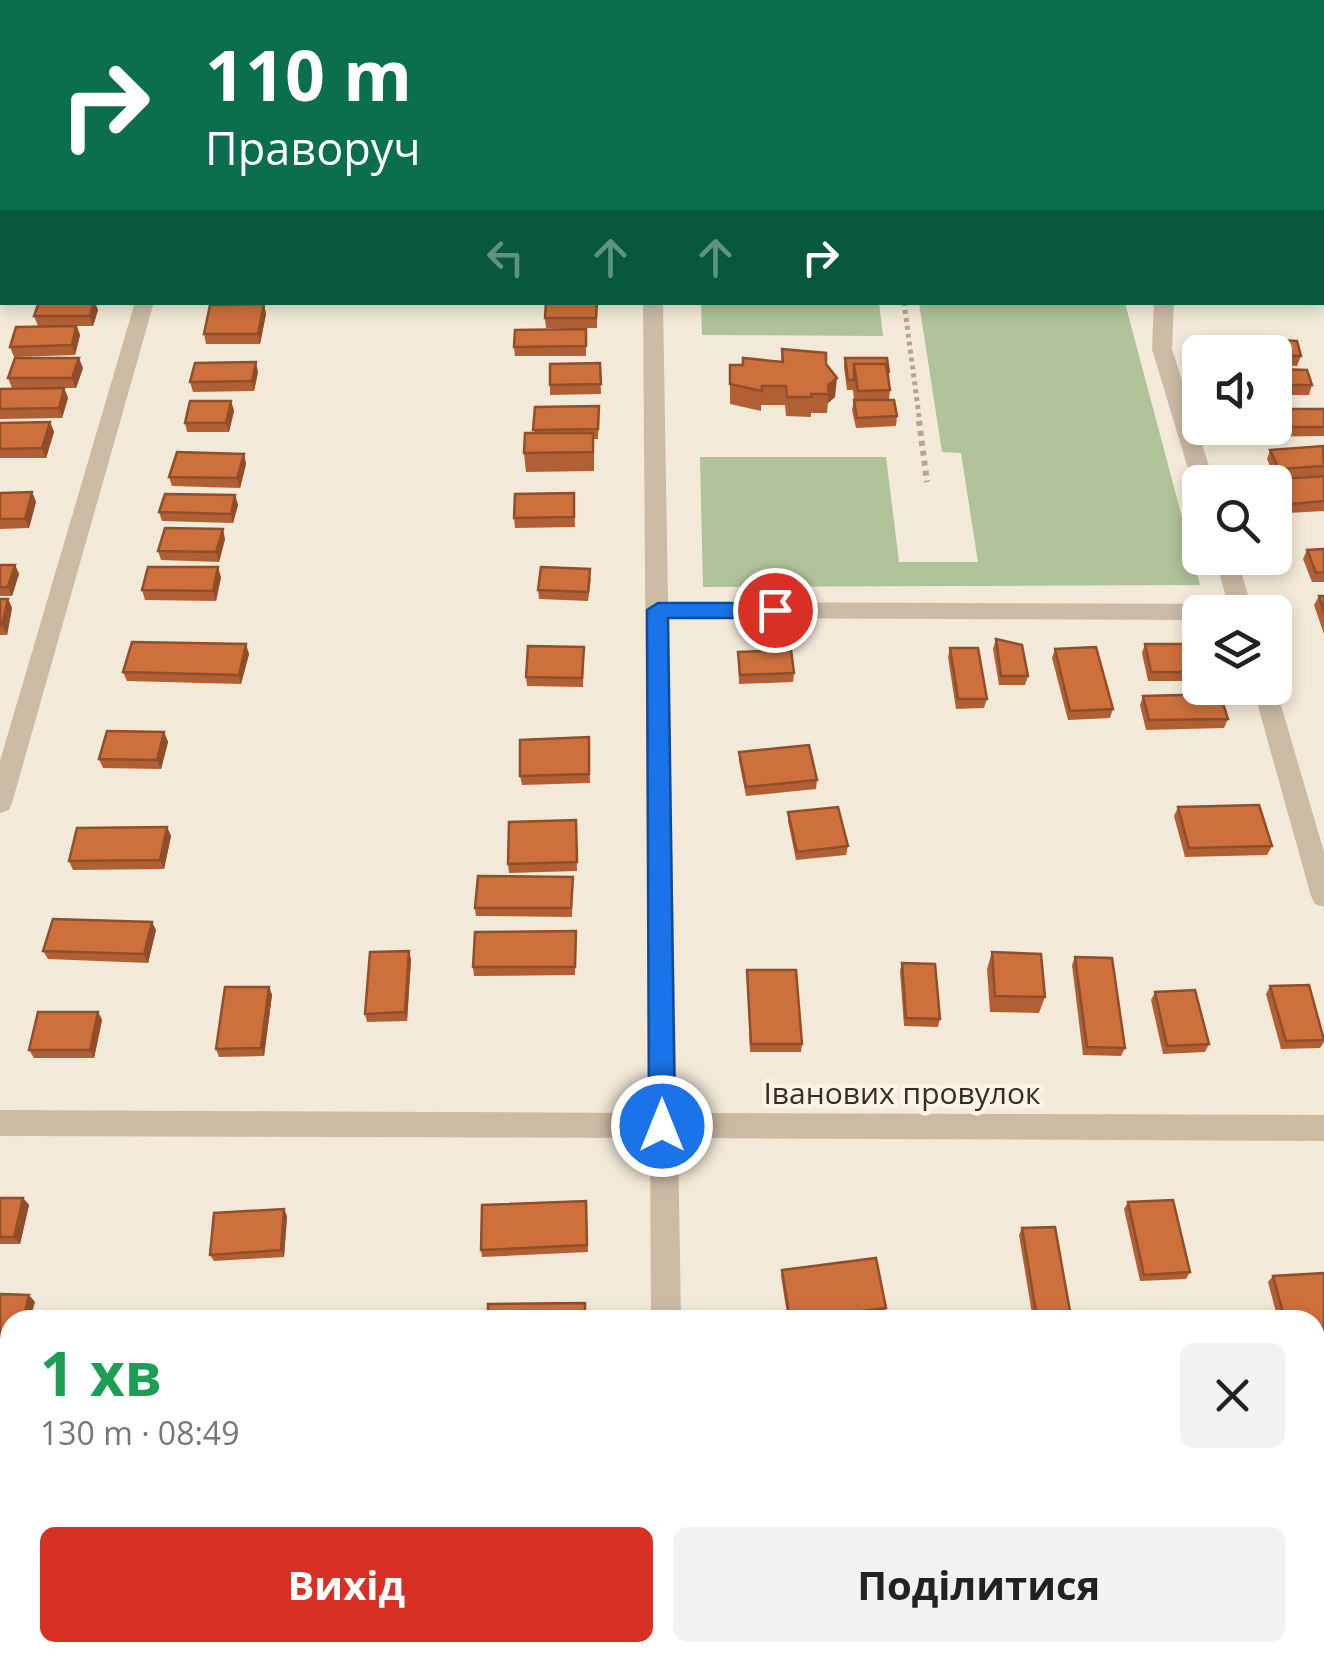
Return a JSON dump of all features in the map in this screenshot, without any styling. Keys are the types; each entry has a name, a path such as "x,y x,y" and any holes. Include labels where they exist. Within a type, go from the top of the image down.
{"street":[{"path":"0,803 144,305"},
{"path":"653,305 666,1310"},
{"path":"1164,305 1162,349 1198,465"},
{"path":"658,610 1182,612"},
{"path":"1269,705 1324,896"},
{"name":"Іванових провулок","path":"0,1123 1324,1128"}],"path":[{"path":"904,305 927,482"}],"green space":[{"path":"701,305 879,305 883,336 702,335"},
{"path":"919,305 1126,305 1182,517 1182,575 1197,575 1200,585 703,587 700,457 886,457 899,562 978,562 961,453 942,452"}],"building":[{"path":"38,305 93,305 90,316 34,316"},
{"path":"210,305 264,305 258,334 204,334"},
{"path":"546,305 597,305 596,318 545,318"},
{"path":"76,326 72,345 10,347 16,327"},
{"path":"586,329 586,346 514,347 515,330"},
{"path":"1292,341 1297,341 1301,356 1292,356"},
{"path":"782,349 826,353 826,364 837,378 828,385 829,394 787,397 786,386 762,386 762,391 730,384 730,365 743,365 743,358 783,362"},
{"path":"15,358 79,358 72,378 8,378"},
{"path":"845,358 887,358 889,373 886,364 854,364 854,380 848,380"},
{"path":"256,362 252,381 190,382 195,363"},
{"path":"600,363 601,384 550,385 550,364"},
{"path":"854,364 886,364 890,390 858,391"},
{"path":"1292,370 1307,370 1312,385 1292,385"},
{"path":"64,388 59,408 0,409 0,389"},
{"path":"854,400 894,400 897,416 857,418"},
{"path":"190,401 231,401 226,423 185,423"},
{"path":"599,406 598,429 533,430 535,407"},
{"path":"1292,409 1324,409 1324,427 1292,427"},
{"path":"50,422 42,448 0,449 0,423"},
{"path":"525,433 593,433 593,452 524,453"},
{"path":"1323,446 1324,466 1277,465 1270,450"},
{"path":"177,452 244,454 237,478 169,477"},
{"path":"1324,476 1324,501 1292,504 1292,478"},
{"path":"32,492 25,519 0,519 0,493"},
{"path":"574,493 574,517 514,518 515,494"},
{"path":"165,494 235,495 231,514 159,512"},
{"path":"165,528 223,529 216,552 158,551"},
{"path":"1324,549 1324,572 1316,573 1307,550"},
{"path":"0,565 15,565 8,587 0,587"},
{"path":"148,567 218,567 213,591 142,590"},
{"path":"541,567 590,569 588,592 538,590"},
{"path":"0,599 8,599 0,626"},
{"path":"996,639 1022,645 1028,676 1001,676"},
{"path":"132,642 246,644 239,675 123,672"},
{"path":"1145,644 1182,644 1182,672 1151,672"},
{"path":"528,646 584,647 582,678 526,677"},
{"path":"1096,647 1113,709 1070,711 1055,649"},
{"path":"950,648 978,648 987,699 958,699"},
{"path":"791,650 794,673 740,675 738,652"},
{"path":"1182,695 1182,705 1224,705 1228,719 1149,720 1143,696"},
{"path":"107,731 164,732 157,760 99,759"},
{"path":"589,737 589,774 520,776 520,740"},
{"path":"809,745 817,780 746,787 739,752"},
{"path":"1259,805 1272,846 1189,848 1178,807"},
{"path":"838,807 848,846 797,852 788,812"},
{"path":"576,820 577,862 508,864 509,822"},
{"path":"167,827 160,860 69,861 77,828"},
{"path":"478,876 573,877 571,908 475,908"},
{"path":"53,919 152,922 144,954 43,951"},
{"path":"576,931 575,967 473,967 475,932"},
{"path":"409,951 405,1012 365,1014 370,952"},
{"path":"992,952 1041,954 1045,997 995,996"},
{"path":"1075,957 1112,958 1125,1048 1087,1047"},
{"path":"902,963 935,964 940,1019 906,1018"},
{"path":"747,970 796,970 802,1044 751,1044"},
{"path":"1309,985 1324,1040 1286,1041 1270,986"},
{"path":"225,987 269,987 261,1048 216,1049"},
{"path":"1195,990 1209,1044 1167,1046 1155,992"},
{"path":"38,1012 98,1012 90,1050 29,1050"},
{"path":"0,1198 23,1198 14,1237 0,1237"},
{"path":"1173,1200 1190,1272 1144,1275 1128,1202"},
{"path":"586,1201 587,1245 481,1250 482,1205"},
{"path":"284,1209 281,1250 210,1255 214,1213"},
{"path":"1055,1227 1070,1310 1036,1310 1022,1228"},
{"path":"876,1258 886,1308 788,1310 782,1270"},
{"path":"1324,1273 1324,1310 1282,1310 1273,1276"},
{"path":"0,1294 29,1295 25,1310 0,1310"},
{"path":"585,1303 585,1310 488,1310 488,1304"}],"route":[{"path":"662,1126 658,610 775,610"}]}
